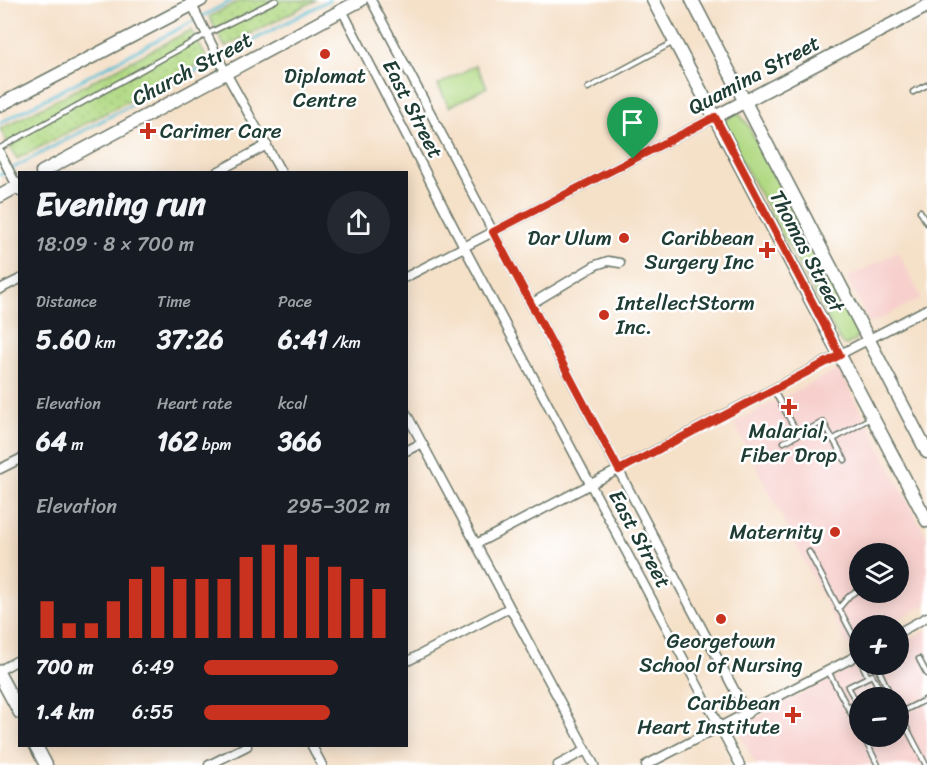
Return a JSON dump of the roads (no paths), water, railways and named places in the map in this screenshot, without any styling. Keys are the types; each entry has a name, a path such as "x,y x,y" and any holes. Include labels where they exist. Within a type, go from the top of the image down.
{"street":[{"name":"Church Street","path":"44,171 361,0"},
{"name":"East Street","path":"371,0 747,714"},
{"name":"Thomas Street","path":"653,0 927,521"},
{"name":"Thomas Street","path":"692,0 927,452"},
{"path":"0,105 194,2 200,21 226,73 280,171"},
{"name":"Quamina Street","path":"408,276 927,6"},
{"name":"East Street","path":"342,10 464,247 740,765"},
{"path":"219,171 267,145"},
{"path":"0,153 18,186"},
{"path":"0,196 18,188"},
{"path":"531,304 596,265 608,261 620,263"},
{"path":"0,289 18,280"},
{"path":"476,544 927,309"},
{"path":"408,417 594,765"},
{"path":"408,450 422,443"},
{"path":"0,469 18,460"},
{"path":"408,661 509,608"},
{"path":"909,627 927,617"},
{"path":"646,765 849,659"},
{"path":"0,670 18,660"},
{"path":"0,676 18,710"},
{"path":"37,747 46,765"},
{"path":"209,765 245,747"},
{"path":"313,747 322,765"},
{"path":"558,765 586,750"}],"lane":[{"path":"0,148 207,34 276,0"},
{"path":"588,88 675,41"},
{"path":"913,92 927,85"},
{"path":"920,211 927,223"},
{"path":"773,390 798,434"},
{"path":"834,439 872,417"},
{"path":"784,442 823,422 845,460"},
{"path":"809,552 849,633"},
{"path":"838,609 849,596"},
{"path":"919,659 927,674"},
{"path":"828,671 848,708"},
{"path":"849,689 848,687 872,675 878,687"},
{"path":"909,707 927,699"},
{"path":"909,732 926,765"},
{"path":"869,747 878,765"}],"waterway":[{"path":"0,123 233,0"},
{"path":"0,175 329,0"}],"place":[{"name":"Diplomat Centre","path":"325,54"},
{"name":"Carimer Care","path":"148,131"},
{"name":"Dar Ulum","path":"624,238"},
{"name":"Caribbean Surgery Inc","path":"767,250"},
{"name":"IntellectStorm Inc.","path":"604,315"},
{"name":"Malarial, Fiber Drop","path":"789,407"},
{"name":"Maternity","path":"835,532"},
{"name":"Georgetown School of Nursing","path":"721,619"},
{"name":"Caribbean Heart Institute","path":"793,715"}]}
